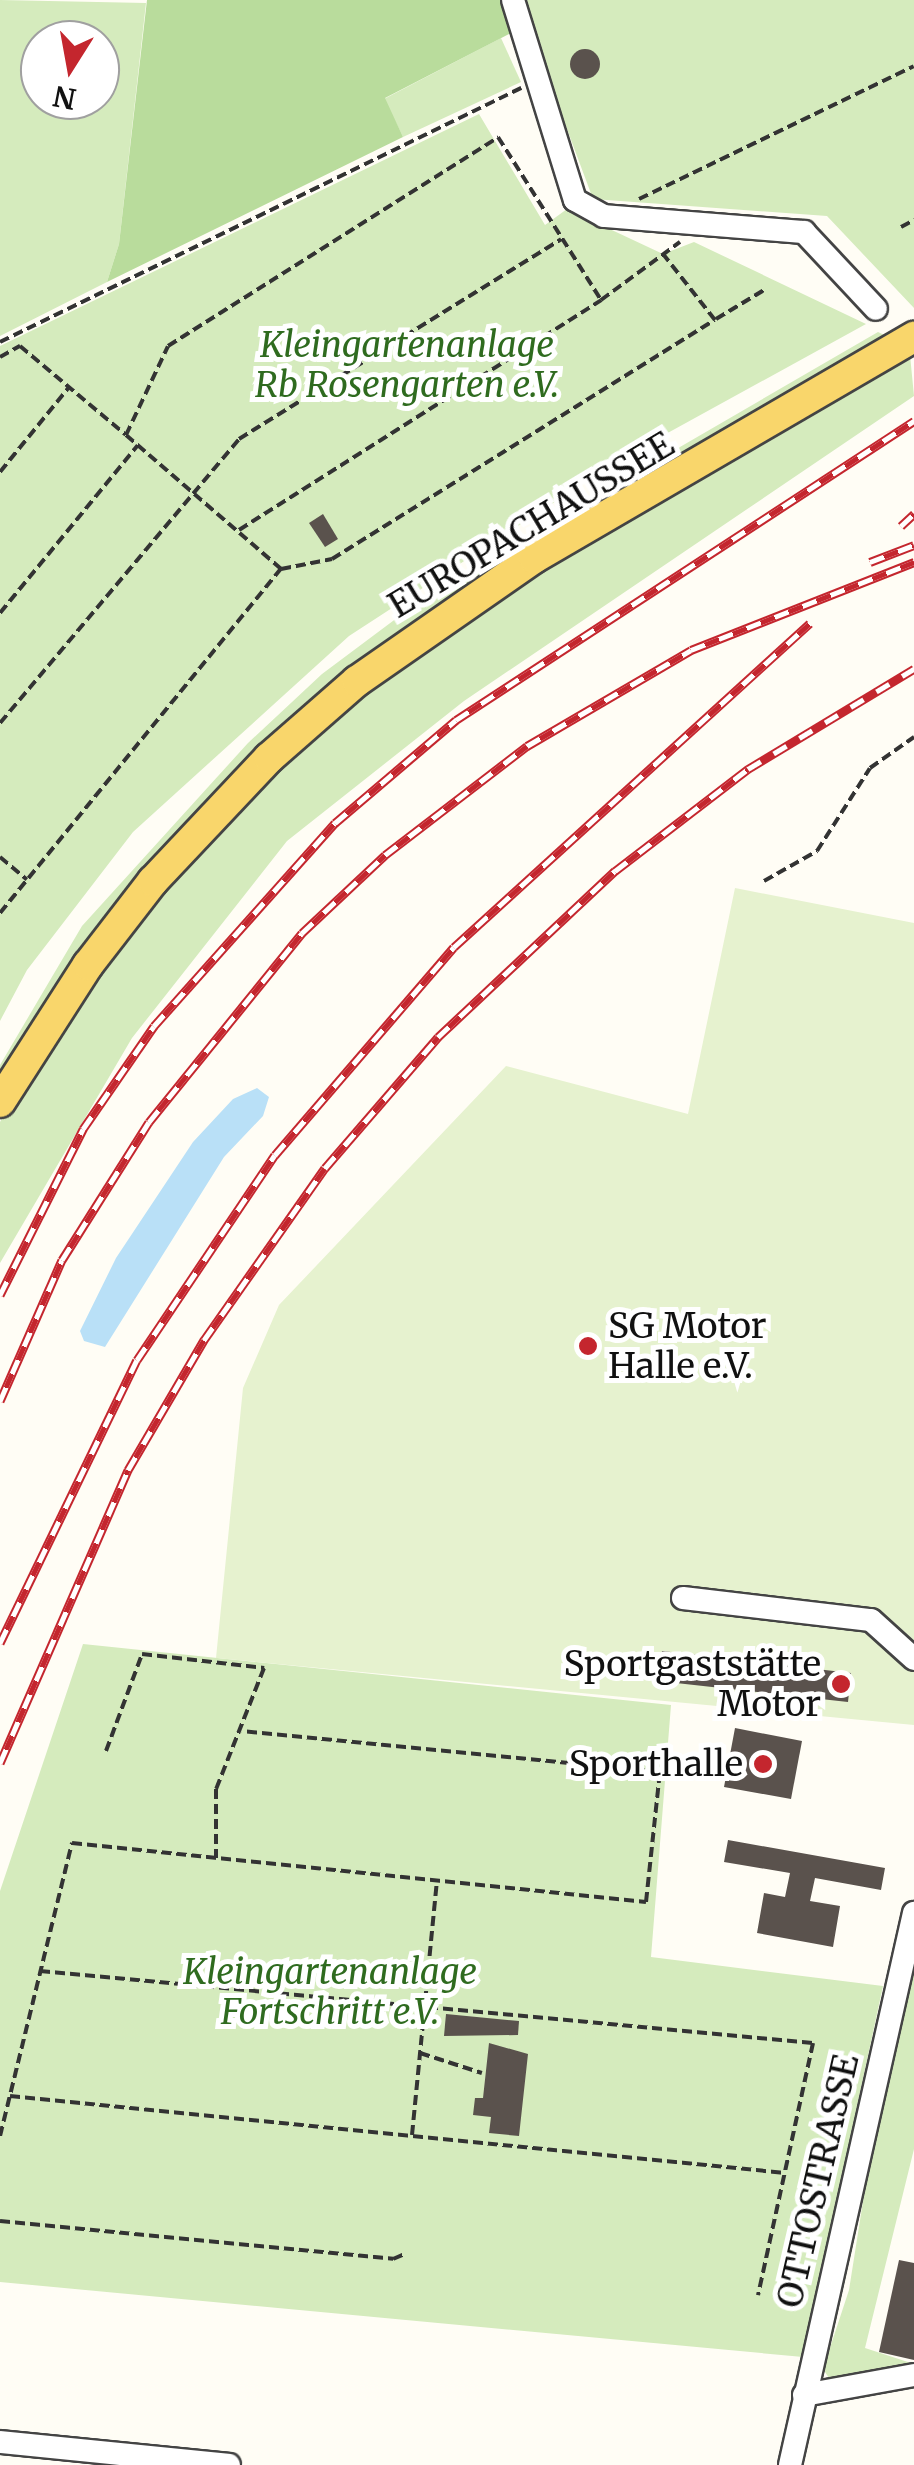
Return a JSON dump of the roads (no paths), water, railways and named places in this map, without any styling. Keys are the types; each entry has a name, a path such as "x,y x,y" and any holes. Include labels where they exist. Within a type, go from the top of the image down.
{"main road":[{"name":"EUROPACHAUSSEE","path":"0,1102 88,965 153,881 269,758 357,681 534,558 914,337"}],"street":[{"path":"513,0 575,200 621,217 804,232 876,309"},
{"path":"683,1598 871,1620 914,1659"},
{"name":"OTTOSTRASSE","path":"790,2465 914,1913"},
{"path":"804,2396 914,2375"},
{"path":"0,2442 228,2465"}],"water":[{"path":"257,1088 269,1097 263,1116 224,1157 105,1347 84,1341 80,1331 116,1258 193,1142 233,1099"}],"railway":[{"path":"0,1295 83,1129 154,1026 335,823 456,720 914,421"},
{"path":"901,526 914,514"},
{"path":"870,562 914,545"},
{"path":"0,1401 62,1260 149,1122 302,933 385,855 527,746 691,650 914,562"},
{"path":"0,1643 137,1360 275,1155 454,947 810,623"},
{"path":"0,1763 128,1470 204,1340 325,1168 438,1037 615,871 748,769 914,669"}],"place":[{"name":"SG Motor Halle e.V.","path":"588,1346"},
{"name":"Sportgaststätte Motor","path":"841,1684"},
{"name":"Sporthalle","path":"763,1764"}],"park label":[{"name":"Kleingartenanlage Rb Rosengarten e.V.","path":"407,365"},
{"name":"Kleingartenanlage Fortschritt e.V.","path":"330,1992"}]}
